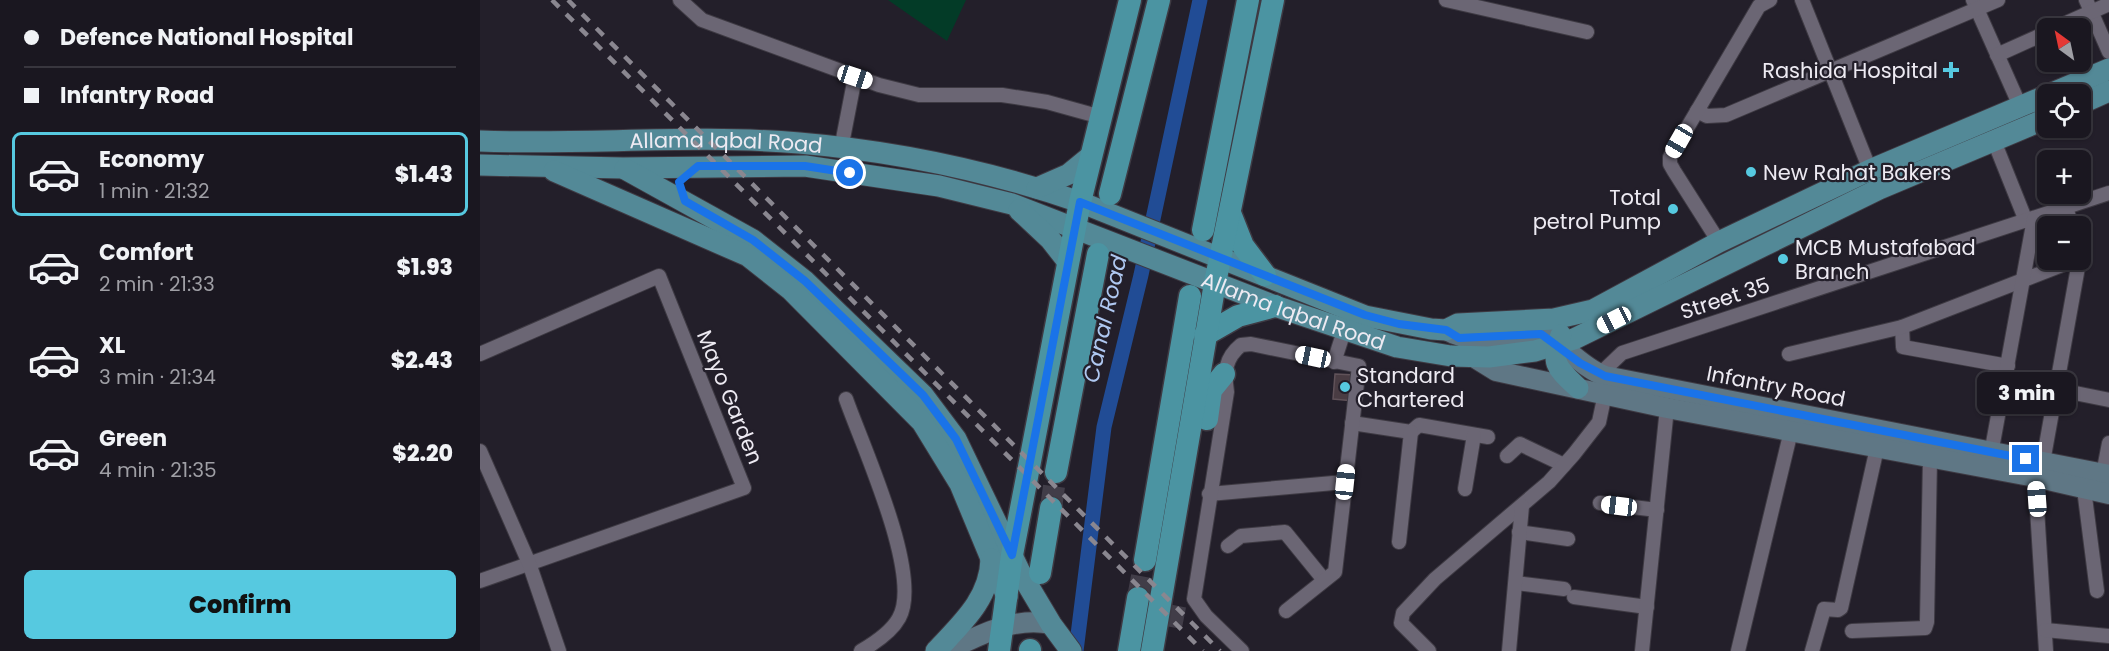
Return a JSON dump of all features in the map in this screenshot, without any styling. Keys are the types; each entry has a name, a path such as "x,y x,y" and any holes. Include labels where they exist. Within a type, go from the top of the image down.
{"highway":[{"path":"998,644 1007,597 1001,556 1080,202 1130,0"},
{"path":"1110,194 1159,0"},
{"path":"1203,230 1248,0"},
{"path":"1152,651 1205,335 1273,0"},
{"path":"1229,212 1243,246 1266,276"},
{"path":"1056,472 1107,248"},
{"path":"1145,560 1190,296"},
{"path":"1205,335 1238,316 1275,306"},
{"path":"1176,596 1211,390 1224,374"},
{"path":"1040,573 1051,508"},
{"path":"1129,651 1138,598"},
{"path":"1167,651 1171,627"}],"main road":[{"name":"Allama Iqbal Road","path":"2091,86 2109,69"},
{"name":"Allama Iqbal Road","path":"2091,95 2109,92"},
{"name":"Allama Iqbal Road","path":"480,141 799,143 938,161 1080,202 1365,315 1399,324 1446,330 1458,324 1569,317 1606,305 1719,242 1870,170 2020,106 2037,103"},
{"name":"Allama Iqbal Road","path":"480,165 623,168 805,166 939,186 1012,204 1075,227 1107,248 1172,267 1344,331 1397,347 1474,358 1520,354 1557,345 1595,330 1879,189 2037,123"},
{"path":"623,142 623,168 753,240 805,281 923,395 956,439 1001,556 982,597 936,651"},
{"path":"1037,188 1069,174 1091,156"},
{"path":"685,201 679,182 698,166"},
{"path":"545,167 748,256 791,290 922,422 1001,556 1071,651"},
{"path":"1012,204 1050,239 1068,262"},
{"path":"1760,222 1769,242"},
{"path":"1569,317 1557,345 1556,365 1578,388"},
{"name":"Infantry Road","path":"1446,330 1459,338 1541,334 1580,363 1600,374 1825,428 1991,454 2039,469 2084,489 2109,494"},
{"name":"Infantry Road","path":"1474,358 1496,371 1667,408 1791,430 1825,428 1877,448 1930,458 2106,475"},
{"path":"946,651 998,644 1026,622 1052,625"}],"street":[{"path":"680,0 702,20 757,38 855,77 919,95 1002,95 1047,102 1101,117"},
{"path":"1446,0 1587,32"},
{"path":"1719,242 1670,164 1670,157 1759,6 1770,0"},
{"path":"1802,0 1828,71 1870,170"},
{"path":"1697,111 1707,116 1726,115 1975,5 1998,0"},
{"path":"2070,18 2089,6 2109,4"},
{"path":"1975,5 2020,106"},
{"path":"2089,6 2109,52"},
{"path":"1997,55 2037,37"},
{"path":"841,149 855,77"},
{"path":"1991,454 2025,278 2030,220 1994,141"},
{"name":"Street 35","path":"1600,374 1622,353 2109,194"},
{"path":"2066,208 2069,216"},
{"path":"1789,354 1902,327 2047,270"},
{"path":"2046,651 2039,469 2079,270"},
{"name":"Mayo Garden","path":"480,354 658,276 744,488 480,581"},
{"path":"1902,327 1903,347 2007,372 2056,389 2109,400"},
{"path":"1334,362 1344,331"},
{"path":"1242,651 1206,616 1194,599 1227,392 1224,374 1228,359 1241,345 1251,344 1359,366 1335,572 1286,611"},
{"path":"1423,649 1401,623 1403,613 1435,579 1521,506 1564,465 1599,422 1605,394"},
{"path":"846,399 902,555 906,589 899,618 872,645 861,651"},
{"path":"1642,651 1667,408"},
{"path":"1352,423 1411,432"},
{"path":"1399,542 1411,432 1419,425 1488,437"},
{"path":"1740,651 1791,430"},
{"path":"1465,489 1474,435"},
{"path":"2106,475 2109,443"},
{"path":"1507,456 1520,444 1564,465"},
{"path":"1812,651 1824,609 1838,610 1841,608 1877,448"},
{"path":"480,451 529,563 559,651"},
{"path":"1852,631 1924,628 1927,622 1930,458"},
{"path":"1209,494 1345,482"},
{"path":"2084,489 2097,591"},
{"path":"1600,503 1657,510"},
{"path":"1509,651 1521,506"},
{"path":"1228,546 1241,536 1285,532 1324,580"},
{"path":"1519,532 1568,538"},
{"path":"1516,583 1647,607"},
{"path":"2045,630 2109,636"}],"green space":[{"path":"888,0 966,0 947,41"}],"building":[{"name":"Standard Chartered","path":"1335,374 1356,375 1354,401 1333,399"}],"waterway":[{"name":"Canal Road","path":"1076,651 1104,427 1141,275 1200,0"}],"tunnel":[{"path":"1051,508 1056,472"},
{"path":"1138,598 1145,560"},
{"path":"1171,627 1177,596"}],"railway":[{"path":"552,0 1203,651"},
{"path":"568,0 1220,651"}],"place":[{"name":"Rashida Hospital","path":"1951,70"},
{"name":"New Rahat Bakers","path":"1751,172"},
{"name":"Total petrol Pump","path":"1673,209"},
{"name":"MCB Mustafabad Branch","path":"1783,259"},
{"name":"Standard Chartered","path":"1345,387"}],"route":[{"path":"850,173 805,166 698,166 679,182 685,201 753,240 805,281 923,395 956,439 977,478 1012,555 1080,202 1365,315 1399,324 1446,330 1459,338 1541,334 1589,369 1605,376 1991,454 2026,459"}]}
